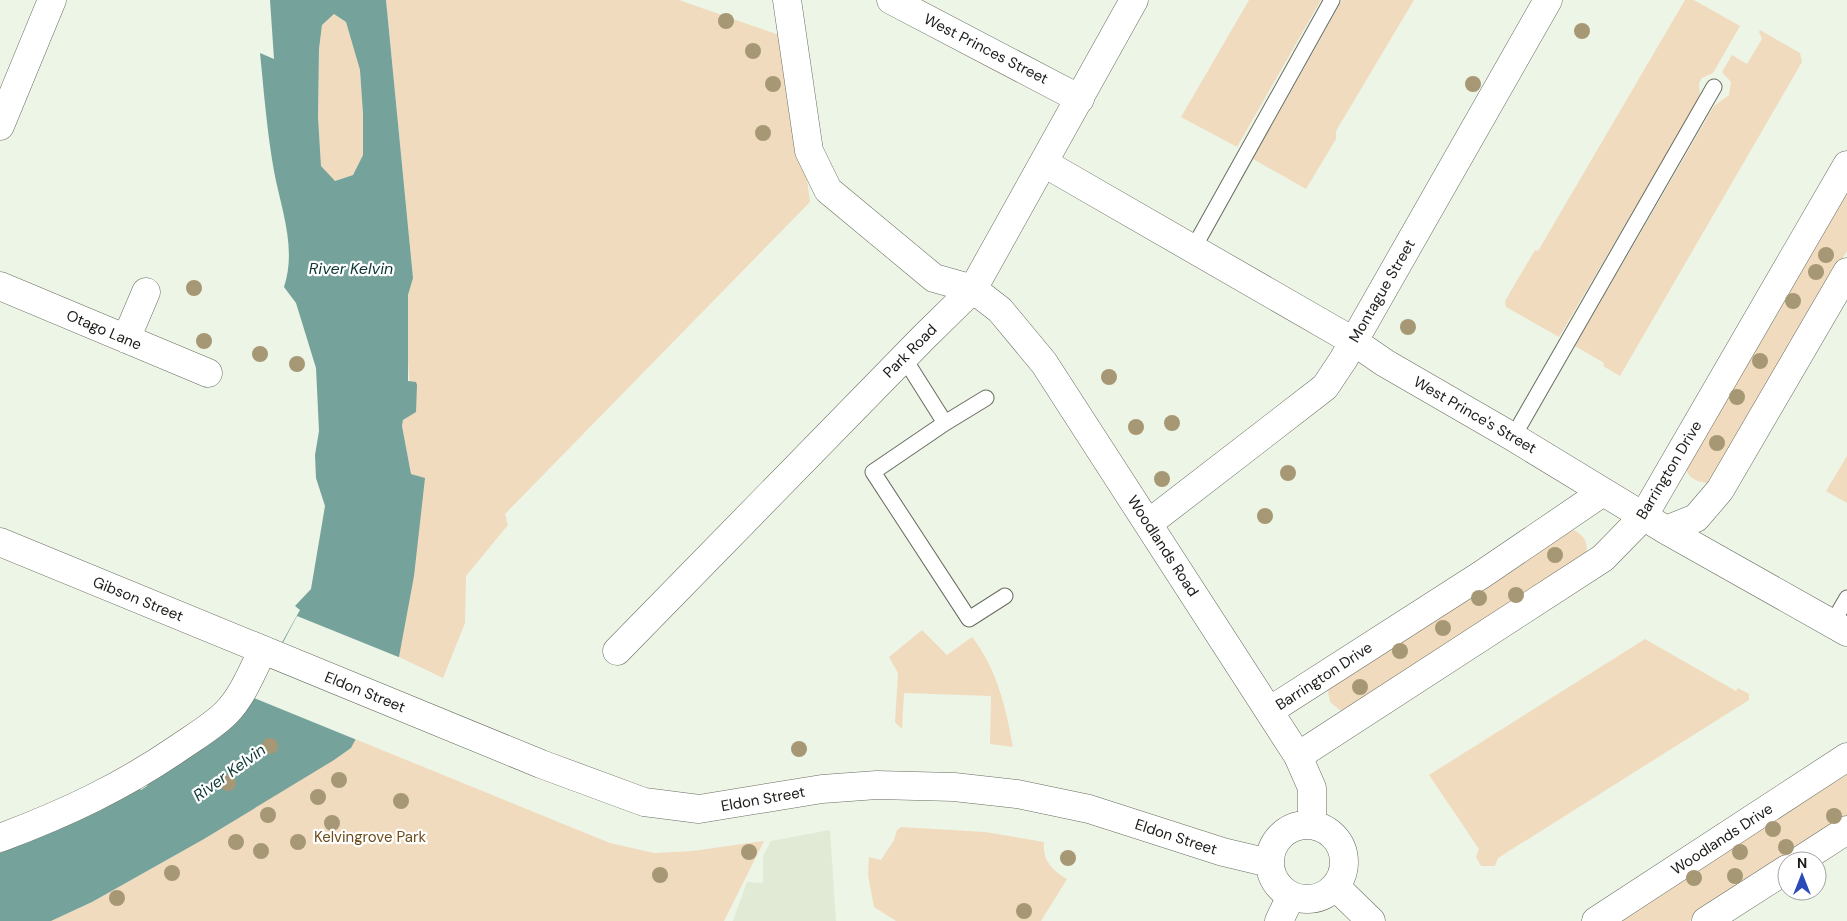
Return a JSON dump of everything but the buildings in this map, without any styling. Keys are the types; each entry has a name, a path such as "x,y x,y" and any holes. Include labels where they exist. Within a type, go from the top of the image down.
{"street":[{"path":"0,126 52,0"},
{"path":"787,0 809,151 828,190 934,278 973,289"},
{"name":"West Princes Street","path":"891,0 1080,98"},
{"name":"Park Road","path":"617,652 973,289 1134,0"},
{"name":"Montague Street","path":"1149,524 1324,387 1344,360 1353,341 1548,0"},
{"name":"West Prince's Street","path":"1044,163 1353,341 1385,363 1514,437 1654,523 1840,628"},
{"name":"Barrington Drive","path":"1298,756 1604,558 1654,523 1847,165"},
{"name":"Barrington Drive","path":"1654,523 1696,518 1720,490 1847,272"},
{"name":"Otago Lane","path":"0,286 208,373"},
{"name":"Woodlands Road","path":"973,289 1000,310 1044,363 1270,711 1298,756 1312,788 1312,824"},
{"path":"126,339 146,292"},
{"name":"Barrington Drive","path":"1270,711 1481,575 1603,492"},
{"name":"Gibson Street","path":"0,542 269,652"},
{"path":"0,838 76,808 112,790 156,764 212,725 235,702 269,652"},
{"name":"Eldon Street","path":"269,652 585,782 620,795 662,806 699,810 822,789 852,787 905,785 954,787 1017,794 1080,808 1223,852 1270,863"},
{"name":"Woodlands Drive","path":"1596,921 1847,757"},
{"path":"1312,824 1325,828 1336,837 1342,848 1344,868 1336,886 1315,898 1303,899 1291,896 1275,882 1270,863 1271,852 1282,834 1296,826 1312,824"},
{"path":"1815,851 1847,830"},
{"path":"1706,921 1777,875"},
{"path":"1336,886 1371,921"},
{"path":"1278,921 1291,896"}],"lane":[{"path":"1193,249 1332,0"},
{"path":"1514,437 1714,88"},
{"path":"904,358 945,423"},
{"path":"986,398 945,423 873,472 969,619 1005,596"},
{"path":"1840,628 1847,598"}],"shaded area":[{"path":"830,830 836,921 733,921 747,882 763,883 763,856 771,841"}],"green space":[{"path":"386,0 679,0 788,38 810,202 505,514 508,525 466,576 465,623 443,678 399,657 424,478 411,474 402,426 403,420 412,413 407,322 409,288 413,277"},
{"path":"1249,0 1321,0 1237,147 1181,117"},
{"path":"1342,0 1414,0 1336,131 1336,139 1306,189 1253,159"},
{"path":"1685,0 1694,0 1740,26 1713,73 1702,78 1699,83 1700,97 1559,337 1506,307 1505,301 1535,250 1538,251"},
{"path":"334,14 346,22 360,70 363,155 353,175 334,181 321,166 318,117 319,49 322,25"},
{"path":"1760,30 1800,53 1802,62 1620,376 1603,366 1604,363 1575,346 1714,106 1729,95 1731,82 1722,72 1732,55 1747,64 1762,39"},
{"path":"1847,187 1847,251 1719,472 1708,483 1696,480 1688,473 1686,465"},
{"path":"1847,456 1847,503 1826,491"},
{"path":"1574,530 1586,542 1587,549 1584,558 1349,710 1341,711 1330,702 1328,691 1333,684 1569,531"},
{"path":"922,630 947,655 972,637 988,662 999,689 1004,703 1013,747 990,744 991,696 904,693 902,729 895,722 898,673 889,657"},
{"path":"1645,639 1736,691 1738,688 1749,694 1749,700 1498,858 1495,866 1481,866 1476,857 1479,849 1429,775"},
{"name":"Kelvingrove Park","path":"355,739 610,843 654,853 692,851 764,841 724,921 51,921 92,902 204,839 351,748"},
{"path":"1847,768 1847,820 1799,851 1777,851 1777,865 1689,921 1609,921"},
{"path":"901,827 985,832 1044,842 1046,859 1049,864 1067,879 1041,921 896,921 874,907 868,875 869,857 881,860 894,840 897,830"}],"water":[{"name":"River Kelvin","path":"270,0 386,0 413,278 408,295 408,381 416,382 417,385 416,412 403,420 402,426 411,474 425,478 414,576 399,657 351,748 334,760 204,839 92,902 51,921 0,921 0,853 66,825 139,788 141,790 191,753 194,755 198,752 275,655 300,610 295,606 311,589 325,506 316,478 315,455 319,431 316,368 296,303 284,287 288,272 288,243 274,171 260,53 274,59","holes":["334,14 346,22 360,70 363,155 353,175 335,181 321,166 318,117 319,49 322,25"]}],"pier":[{"path":"297,616 401,658 357,740 254,698"}]}
